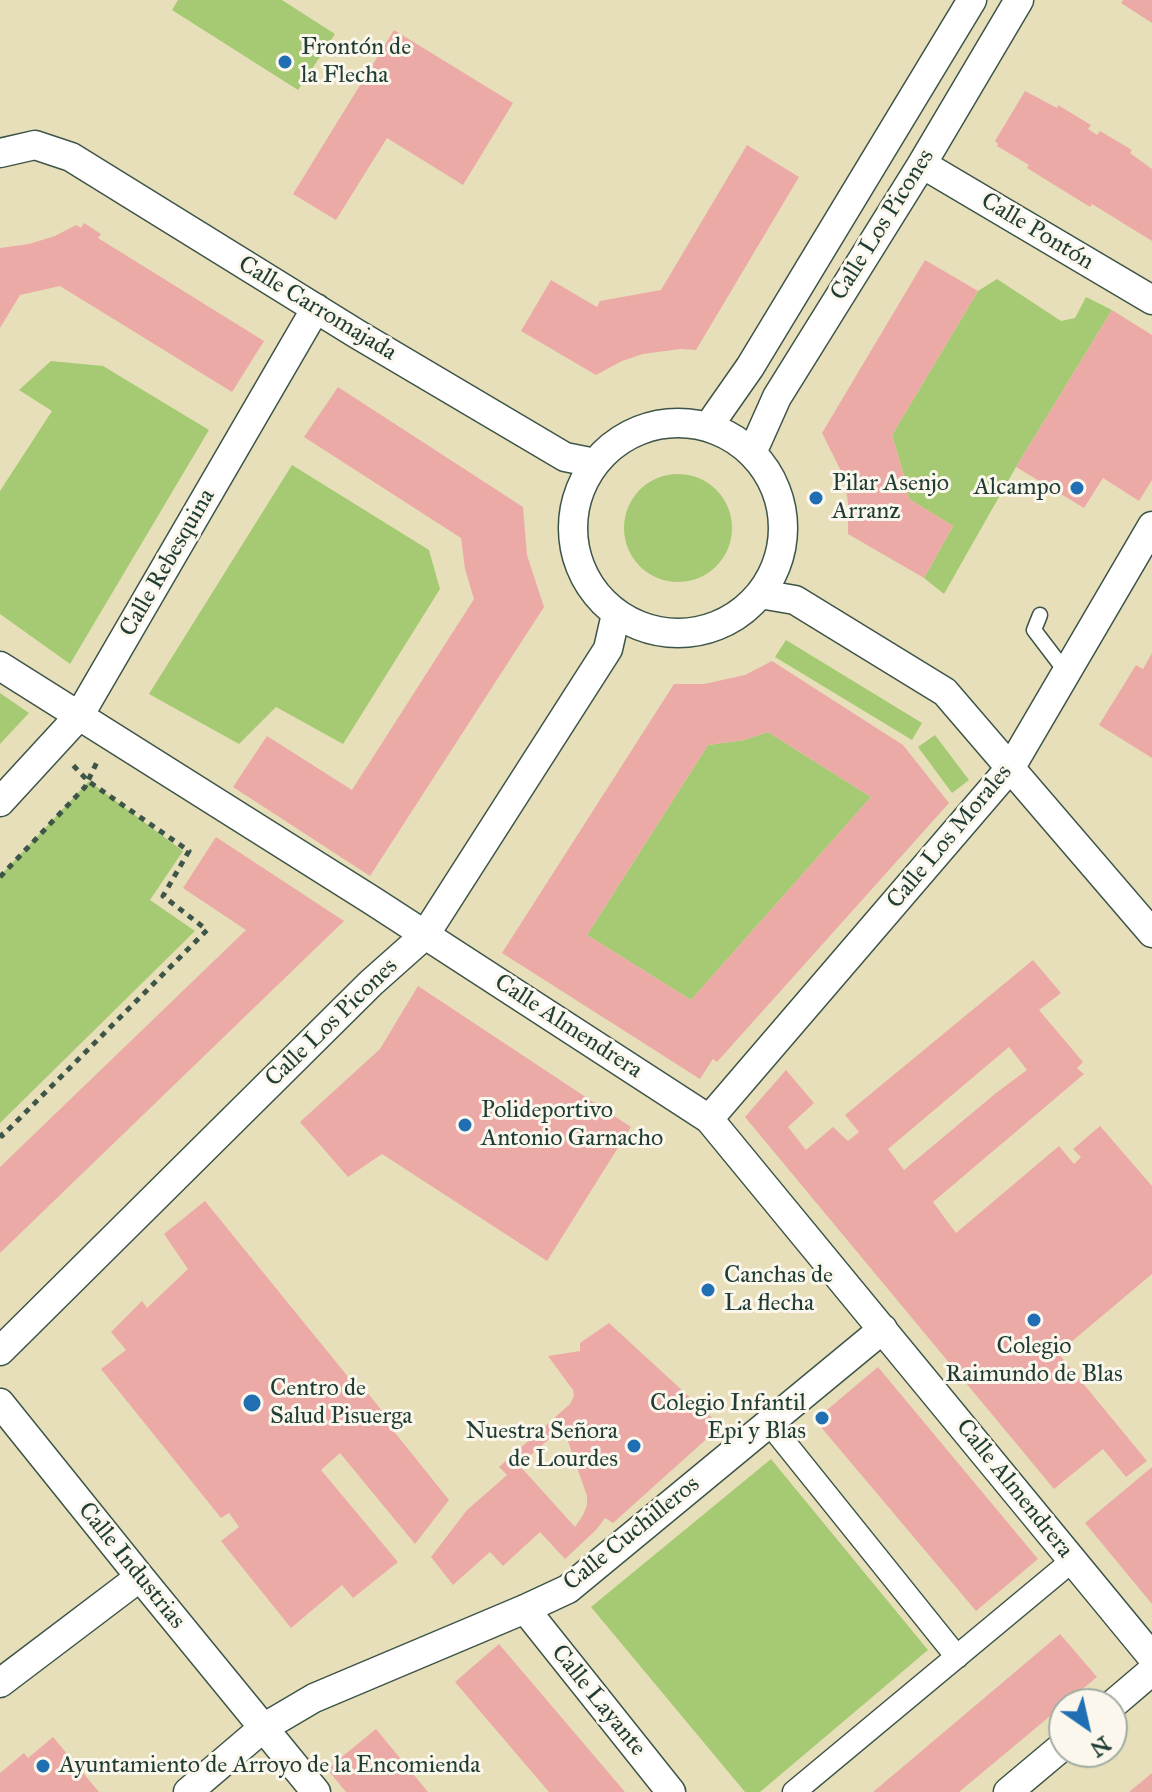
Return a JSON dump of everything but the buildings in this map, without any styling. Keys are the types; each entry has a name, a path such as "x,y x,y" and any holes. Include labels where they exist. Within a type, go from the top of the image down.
{"street":[{"name":"Calle Los Picones","path":"708,427 750,367 972,0"},
{"name":"Calle Los Picones","path":"752,453 777,397 922,164 1019,0"},
{"name":"Calle Carromajada","path":"0,153 35,145 71,157 565,457 588,475"},
{"name":"Calle Pontón","path":"922,164 1152,300"},
{"name":"Calle Rebesquina","path":"0,802 79,716 316,308"},
{"path":"685,423 708,427 732,438 752,453 767,472 777,493 783,518 783,543 767,582 745,609 707,629 685,633 653,631 628,620 604,604 588,584 577,561 573,514 588,475 610,449 634,433 662,425 685,423"},
{"name":"Calle Los Morales","path":"709,1119 1011,767 1152,526"},
{"path":"767,582 945,692 1152,933"},
{"name":"Calle Los Picones","path":"0,1351 371,983 425,935 628,620"},
{"name":"Calle Almendrera","path":"0,666 709,1119 1152,1657"},
{"name":"Calle Cuchilleros","path":"188,1792 263,1728 314,1698 568,1589 883,1329"},
{"name":"Calle Industrias","path":"0,1403 316,1792"},
{"path":"769,1423 957,1657"},
{"path":"794,1792 1073,1560"},
{"path":"0,1683 140,1577"},
{"name":"Calle Layante","path":"525,1609 671,1792"},
{"path":"1128,1691 1152,1671"},
{"path":"1008,1792 1048,1758"}],"lane":[{"path":"1040,615 1034,630 1066,672"}],"path":[{"path":"0,877 88,781 189,851 163,896 207,930 2,1136 0,1133"}],"green space":[{"name":"Frontón de la Flecha","path":"178,0 282,0 335,34 298,90 172,10"},
{"path":"997,279 1061,321 1075,318 1086,297 1112,310 1016,467 944,594 924,578 953,526 909,499 892,435 978,291"},
{"path":"51,361 103,366 209,430 70,664 0,614 0,491 52,411 19,390"},
{"path":"292,465 429,550 440,589 343,744 276,707 239,744 149,694"},
{"path":"678,474 699,478 716,490 728,507 732,528 728,549 716,566 699,578 678,582 657,578 640,566 628,549 624,528 628,507 640,490 657,478"},
{"path":"786,640 922,723 912,740 775,657"},
{"path":"0,693 29,713 0,744"},
{"path":"768,732 871,797 691,1000 587,935 708,745 744,740"},
{"path":"935,735 969,780 952,793 918,747"},
{"path":"89,781 183,851 150,900 195,931 0,1123 0,876"},
{"path":"771,1459 928,1650 760,1792 745,1792 591,1607"}],"place":[{"name":"Frontón de la Flecha","path":"285,62"},
{"name":"Alcampo","path":"1077,488"},
{"name":"Pilar Asenjo Arranz","path":"816,498"},
{"name":"Polideportivo Antonio Garnacho","path":"465,1125"},
{"name":"Canchas de La flecha","path":"708,1290"},
{"name":"Colegio Raimundo de Blas","path":"1034,1320"},
{"name":"Centro de Salud Pisuerga","path":"252,1403"},
{"name":"Colegio Infantil Epi y Blas","path":"822,1418"},
{"name":"Nuestra Señora de Lourdes","path":"634,1446"},
{"name":"Ayuntamiento de Arroyo de la Encomienda","path":"43,1766"}]}
